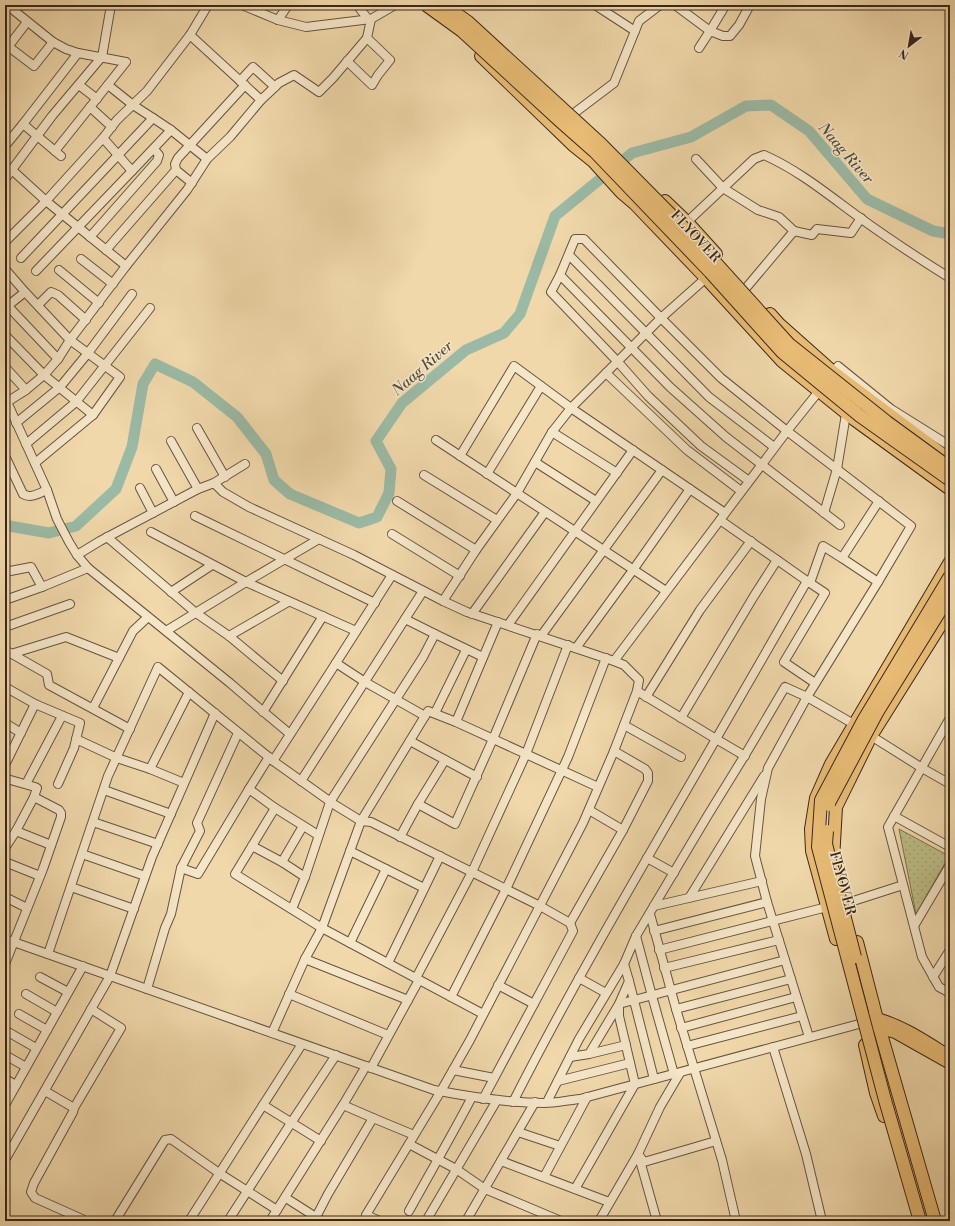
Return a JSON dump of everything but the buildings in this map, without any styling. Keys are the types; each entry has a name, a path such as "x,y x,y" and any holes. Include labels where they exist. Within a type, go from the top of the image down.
{"highway":[{"path":"420,5 439,18 465,41 573,145 593,161 622,193 635,204 706,278 782,361 855,420 950,489"},
{"name":"FLYOVER","path":"426,5 462,31 595,152 705,267 782,352 860,416 950,480"},
{"name":"FLYOVER","path":"444,5 468,22 601,144 692,237 789,344 887,422 950,468"},
{"path":"450,5 469,20 545,91 609,145 687,222 779,324 833,372 950,460"},
{"path":"593,161 609,145"},
{"path":"910,459 923,440"},
{"path":"915,1221 893,1142 876,1093 858,1020 812,851 811,829 816,798 831,764 950,562"},
{"name":"FLYOVER","path":"920,1221 884,1100 818,847 821,800 864,719 950,576"},
{"name":"FLYOVER","path":"928,1221 885,1072 826,844 829,802 878,711 950,595"},
{"path":"935,1221 877,1023 847,904 833,860 836,807 871,736 950,610"}],"main road":[{"path":"858,1020 877,1023 950,1064"},
{"path":"877,1023 886,1021 950,1056"}],"street":[{"path":"7,5 53,42 66,49 126,62 90,107 58,154 23,124"},
{"path":"5,179 37,136 102,56 111,5"},
{"path":"143,5 151,5"},
{"path":"5,242 46,201 103,138 117,120 133,105 157,78 190,34 208,5"},
{"path":"242,5 278,20 306,27 369,19 395,5"},
{"path":"278,20 288,5"},
{"path":"290,734 230,683 88,568 77,555 57,519 47,490 6,402 26,390 44,375 58,359 70,340 192,183 207,160 230,137 260,100 279,83 294,74 318,92 333,78 367,38 369,19 356,5"},
{"path":"595,5 636,30"},
{"path":"573,114 614,83 639,21 660,5"},
{"path":"675,5 710,31 723,36 730,36 739,25 750,5"},
{"path":"699,48 725,6 724,5"},
{"path":"27,22 7,46 34,66 53,42"},
{"path":"190,34 260,100"},
{"path":"347,61 372,85 390,60 367,38"},
{"path":"5,146 78,52"},
{"path":"192,183 176,170 175,164 178,158 242,83 252,67 275,87"},
{"path":"79,84 97,99"},
{"path":"108,85 133,105 172,130 207,160"},
{"path":"90,107 112,127"},
{"path":"20,258 153,118"},
{"path":"36,271 172,130"},
{"path":"103,138 132,171"},
{"path":"90,237 157,161 158,154 154,149"},
{"path":"687,222 754,159 764,155 782,163 826,192 860,218 950,278"},
{"path":"696,159 723,188 758,210 780,218 794,231 812,235 817,229 850,233 860,218"},
{"path":"12,170 78,228 126,266"},
{"path":"106,250 176,170"},
{"path":"746,288 794,231"},
{"path":"689,898 767,770 806,697 911,526 787,431 721,378 584,239 575,239 551,292 617,361 648,396 701,446 749,481"},
{"path":"569,255 709,397 774,447"},
{"path":"81,259 113,284"},
{"path":"443,601 476,550 517,493 552,432 571,408 661,318 706,278 719,259"},
{"path":"5,269 70,340 120,377 93,415 35,463"},
{"path":"59,270 100,303"},
{"path":"560,275 670,387 726,437 840,525"},
{"path":"25,292 6,306 58,359"},
{"path":"38,305 51,292 54,292 86,320"},
{"path":"16,423 60,387 88,353 132,294"},
{"path":"26,444 76,402 150,308"},
{"path":"5,335 44,375 93,415"},
{"path":"460,456 514,366 571,408 690,489 751,541 825,593 784,662 815,683"},
{"path":"451,996 506,889 562,769 610,659 666,592 761,464 838,366 891,409 950,446"},
{"path":"5,367 26,390"},
{"path":"606,373 687,450 742,491"},
{"path":"487,474 541,386"},
{"path":"818,391 846,414 837,468 824,513"},
{"path":"197,428 225,476"},
{"path":"552,432 617,473"},
{"path":"436,440 666,592"},
{"path":"171,441 198,488"},
{"path":"508,625 633,450"},
{"path":"5,456 24,494 27,496 32,496 47,490"},
{"path":"535,462 596,501"},
{"path":"77,555 107,537 198,488 214,483 245,464"},
{"path":"156,469 174,502"},
{"path":"418,804 456,824 539,635 604,551 662,470"},
{"path":"424,475 497,520"},
{"path":"214,483 223,492 249,506 443,601 472,614 610,659 624,665 639,680 637,691 614,751 583,823 453,1070 361,1221"},
{"path":"140,488 153,513"},
{"path":"270,1221 388,1035 408,1000 472,872 526,754 572,646 633,570 690,489"},
{"path":"397,501 476,550"},
{"path":"842,558 879,501"},
{"path":"472,614 545,512"},
{"path":"195,516 375,602"},
{"path":"151,532 246,582 356,631"},
{"path":"392,534 460,576"},
{"path":"107,537 196,613 229,636 283,681"},
{"path":"166,631 246,582 320,540"},
{"path":"646,697 700,610 751,541"},
{"path":"513,1102 553,1025 647,858 808,582 823,546 878,582"},
{"path":"681,718 777,560"},
{"path":"171,592 212,565"},
{"path":"5,572 31,567 42,587"},
{"path":"5,600 88,568"},
{"path":"180,868 198,874 249,789 290,734 392,575"},
{"path":"301,781 423,591"},
{"path":"229,636 288,602"},
{"path":"5,627 70,604"},
{"path":"263,712 323,616"},
{"path":"93,708 133,631 148,617"},
{"path":"405,619 483,657"},
{"path":"456,722 498,622"},
{"path":"292,909 305,877 330,802 423,657 435,634"},
{"path":"8,652 66,636 119,658"},
{"path":"435,713 466,650"},
{"path":"8,652 47,674 49,685 130,729"},
{"path":"336,663 365,682 425,716"},
{"path":"48,954 108,776 158,667 271,759 330,802 361,822 371,822 540,906 570,923 573,931 483,1099"},
{"path":"5,687 35,704 80,723 74,748 58,784"},
{"path":"547,1102 570,1057 624,964 636,936 785,687 854,724 922,768 950,784"},
{"path":"637,691 745,756"},
{"path":"150,769 189,692"},
{"path":"5,765 35,704"},
{"path":"272,1033 305,959 322,928 361,822 428,711 562,769 598,787"},
{"path":"5,1160 110,976 145,876 215,713"},
{"path":"26,784 62,716"},
{"path":"950,718 946,732 922,768 888,827 922,958 939,987 950,993"},
{"path":"5,723 21,734"},
{"path":"624,725 681,757"},
{"path":"147,989 165,928 171,914 180,868 200,831 197,823 238,733"},
{"path":"76,739 117,758 150,769 184,783"},
{"path":"410,741 477,777"},
{"path":"570,923 623,830 648,781 648,773 645,769 614,751"},
{"path":"400,837 445,760"},
{"path":"767,770 761,799 755,856 778,940 809,1037"},
{"path":"5,848 16,831 34,797 37,788 6,780"},
{"path":"249,789 274,808 318,835"},
{"path":"104,790 171,814"},
{"path":"5,964 9,940 27,908 61,817 59,810 34,797"},
{"path":"274,808 235,874 322,928 483,1014"},
{"path":"589,810 623,830"},
{"path":"894,816 950,847"},
{"path":"93,822 158,844"},
{"path":"282,862 303,826"},
{"path":"16,831 51,845"},
{"path":"252,846 282,862 305,877"},
{"path":"350,851 424,888"},
{"path":"82,854 145,876"},
{"path":"388,963 440,856"},
{"path":"647,858 674,874"},
{"path":"5,862 40,876"},
{"path":"914,926 950,866"},
{"path":"350,943 386,869"},
{"path":"942,878 950,884"},
{"path":"654,906 762,881"},
{"path":"847,904 903,885"},
{"path":"71,887 134,909"},
{"path":"5,897 27,908"},
{"path":"654,931 767,902"},
{"path":"659,950 827,907"},
{"path":"650,914 681,1028 722,1160 736,1221"},
{"path":"599,1221 638,1154 677,1073 652,996 636,936"},
{"path":"9,940 434,1090 483,1099 513,1102 547,1102 587,1097 809,1037 858,1020"},
{"path":"664,968 778,940"},
{"path":"933,977 950,950"},
{"path":"305,959 408,1000"},
{"path":"619,1004 785,960"},
{"path":"624,964 654,1079"},
{"path":"5,1104 83,966"},
{"path":"40,977 68,992"},
{"path":"579,978 606,993"},
{"path":"676,1010 791,979"},
{"path":"589,1054 619,1004 629,981"},
{"path":"498,985 534,1004"},
{"path":"26,994 57,1012"},
{"path":"289,994 388,1035"},
{"path":"681,1028 796,997"},
{"path":"575,1189 636,1084 619,1016 619,1004"},
{"path":"82,1219 35,1198 31,1192 34,1183 74,1108 121,1028 91,1009"},
{"path":"19,1014 47,1030"},
{"path":"687,1046 802,1016"},
{"path":"8,1032 36,1048"},
{"path":"189,1221 302,1044"},
{"path":"570,1057 626,1045"},
{"path":"773,1047 806,1154 822,1221"},
{"path":"5,1055 26,1067"},
{"path":"228,1221 336,1055"},
{"path":"558,1081 630,1063"},
{"path":"453,1070 494,1078"},
{"path":"5,1079 16,1085"},
{"path":"45,1091 74,1108"},
{"path":"409,1211 472,1097"},
{"path":"544,1177 587,1097"},
{"path":"426,1221 497,1100"},
{"path":"467,1221 535,1102"},
{"path":"263,1105 321,1141"},
{"path":"344,1105 414,1135"},
{"path":"286,1198 317,1220 328,1194 373,1118"},
{"path":"518,1132 560,1146"},
{"path":"115,1221 165,1140 171,1139 219,1173 277,1210"},
{"path":"638,1154 644,1162 716,1141"},
{"path":"409,1144 456,1169 485,1189 561,1221"},
{"path":"638,1154 657,1221"},
{"path":"501,1161 609,1202"},
{"path":"368,1211 366,1215 380,1221"}],"green space":[{"path":"899,829 949,856 916,914"}],"waterway":[{"name":"Naag River","path":"5,522 9,526 49,533 76,526 116,489 132,447 143,384 155,364 193,382 237,417 266,454 274,480 290,494 359,523 377,517 389,493 391,469 376,441 402,403 466,350 504,333 520,314 555,216 632,153 691,137 746,106 771,105 809,131 867,199 933,231 950,234"}]}
